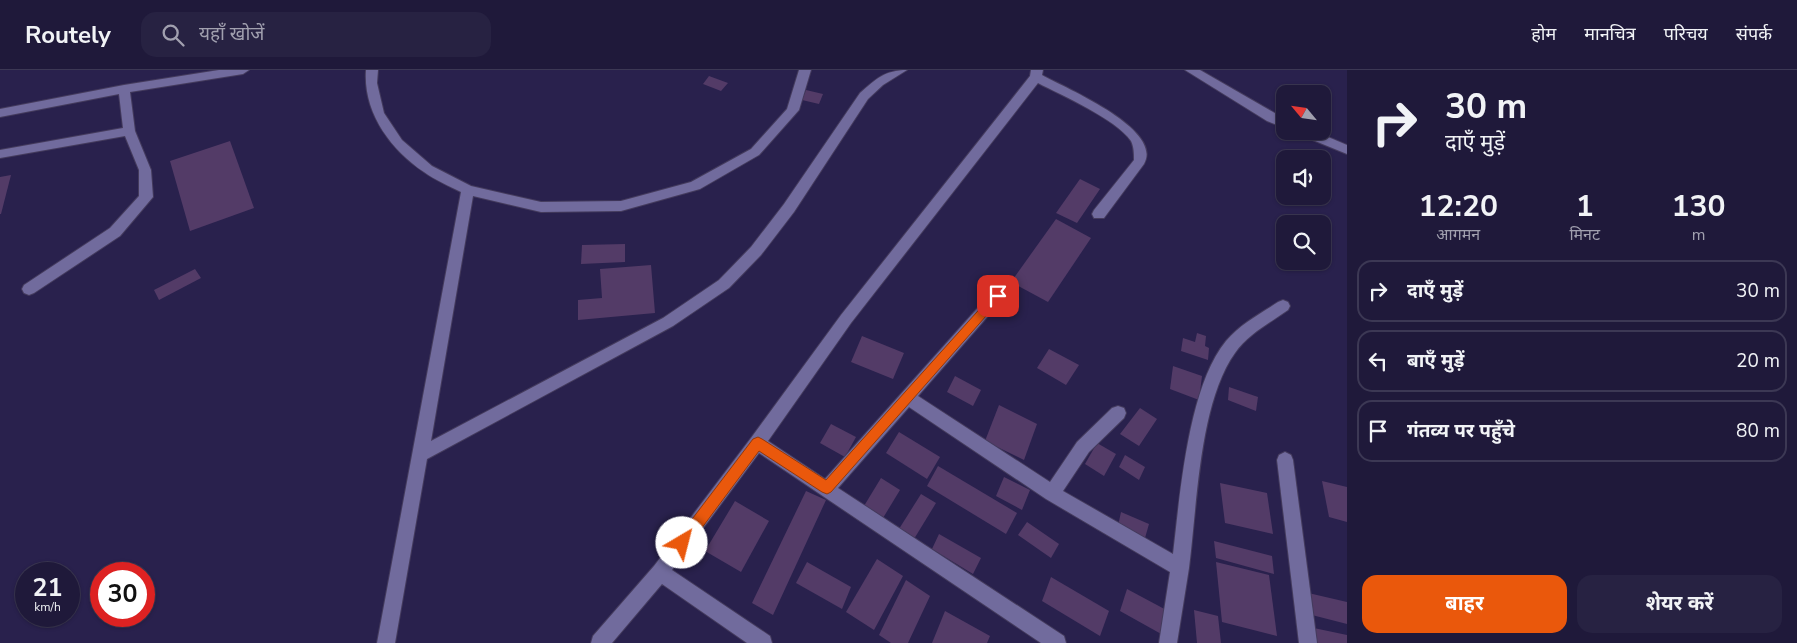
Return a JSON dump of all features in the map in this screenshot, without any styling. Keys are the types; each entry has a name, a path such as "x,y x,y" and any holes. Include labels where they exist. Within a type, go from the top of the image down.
{"street":[{"path":"0,113 124,89 244,70"},
{"path":"372,70 371,83 378,114 398,144 428,169 468,190 541,207 620,206 695,186 755,152 792,110 805,70"},
{"path":"420,454 668,322 724,284 756,252 789,208 864,96 879,82 901,70"},
{"path":"1191,70 1276,120"},
{"path":"600,643 660,572 758,443 846,318 1036,73 1122,125 1135,138 1141,150 1140,160 1099,214"},
{"path":"29,289 114,232 146,197 145,170 129,131 124,89"},
{"path":"0,154 129,131"},
{"path":"1323,140 1347,150"},
{"path":"386,643 468,190"},
{"path":"827,488 998,296"},
{"path":"1168,643 1180,568 1193,458 1206,400 1229,349 1239,338 1283,306"},
{"path":"908,398 1052,492 1180,568"},
{"path":"1052,492 1083,446 1118,413"},
{"path":"758,443 1056,643"},
{"path":"1284,460 1308,643"},
{"path":"660,572 760,642"}],"building":[{"path":"709,76 728,83 721,91 703,84"},
{"path":"806,90 823,94 819,104 802,100"},
{"path":"230,141 254,208 190,231 170,161"},
{"path":"11,175 1,214 0,214 0,177"},
{"path":"1080,179 1100,189 1077,223 1056,213"},
{"path":"1056,219 1091,238 1048,302 1011,282"},
{"path":"625,244 625,262 581,264 582,245"},
{"path":"651,265 655,313 578,320 578,300 602,298 600,269"},
{"path":"195,269 201,278 159,300 154,290"},
{"path":"1197,333 1206,336 1205,346 1209,348 1208,360 1181,351 1183,338 1195,342"},
{"path":"862,336 904,353 893,379 851,362"},
{"path":"1049,349 1079,365 1066,385 1037,368"},
{"path":"1173,366 1202,376 1199,400 1170,389"},
{"path":"955,376 981,390 973,406 947,392"},
{"path":"1229,387 1258,397 1256,411 1228,400"},
{"path":"999,405 1037,424 1024,460 985,441"},
{"path":"1140,408 1157,419 1139,446 1120,434"},
{"path":"831,424 856,437 845,457 820,443"},
{"path":"899,432 940,457 927,479 886,453"},
{"path":"1097,443 1116,454 1104,476 1085,464"},
{"path":"1125,455 1145,467 1139,480 1119,467"},
{"path":"938,466 1017,513 1006,534 927,486"},
{"path":"1004,477 1030,490 1022,510 996,496"},
{"path":"881,478 900,490 883,518 864,506"},
{"path":"1322,481 1347,487 1347,522 1329,517"},
{"path":"1220,483 1267,493 1273,534 1225,523"},
{"path":"806,491 826,500 773,615 752,603"},
{"path":"921,494 936,503 914,539 899,529"},
{"path":"735,501 769,521 741,572 705,551"},
{"path":"1121,512 1149,524 1145,538 1118,526"},
{"path":"1027,522 1059,544 1051,558 1018,535"},
{"path":"939,534 981,558 973,574 932,549"},
{"path":"1214,541 1272,556 1274,574 1216,558"},
{"path":"877,559 903,576 874,630 846,612"},
{"path":"807,562 851,587 842,609 796,583"},
{"path":"1216,562 1269,575 1277,636 1222,622"},
{"path":"1051,577 1109,611 1100,636 1042,601"},
{"path":"906,580 930,596 908,643 891,643 879,635"},
{"path":"1127,589 1170,612 1163,635 1120,611"},
{"path":"1304,592 1347,602 1347,624 1308,614"},
{"path":"1194,610 1218,616 1221,643 1197,643"},
{"path":"945,611 990,636 987,643 932,643"},
{"path":"1309,627 1347,635 1347,643 1312,643"}],"route":[{"path":"682,543 758,443 827,488 998,296"}]}
